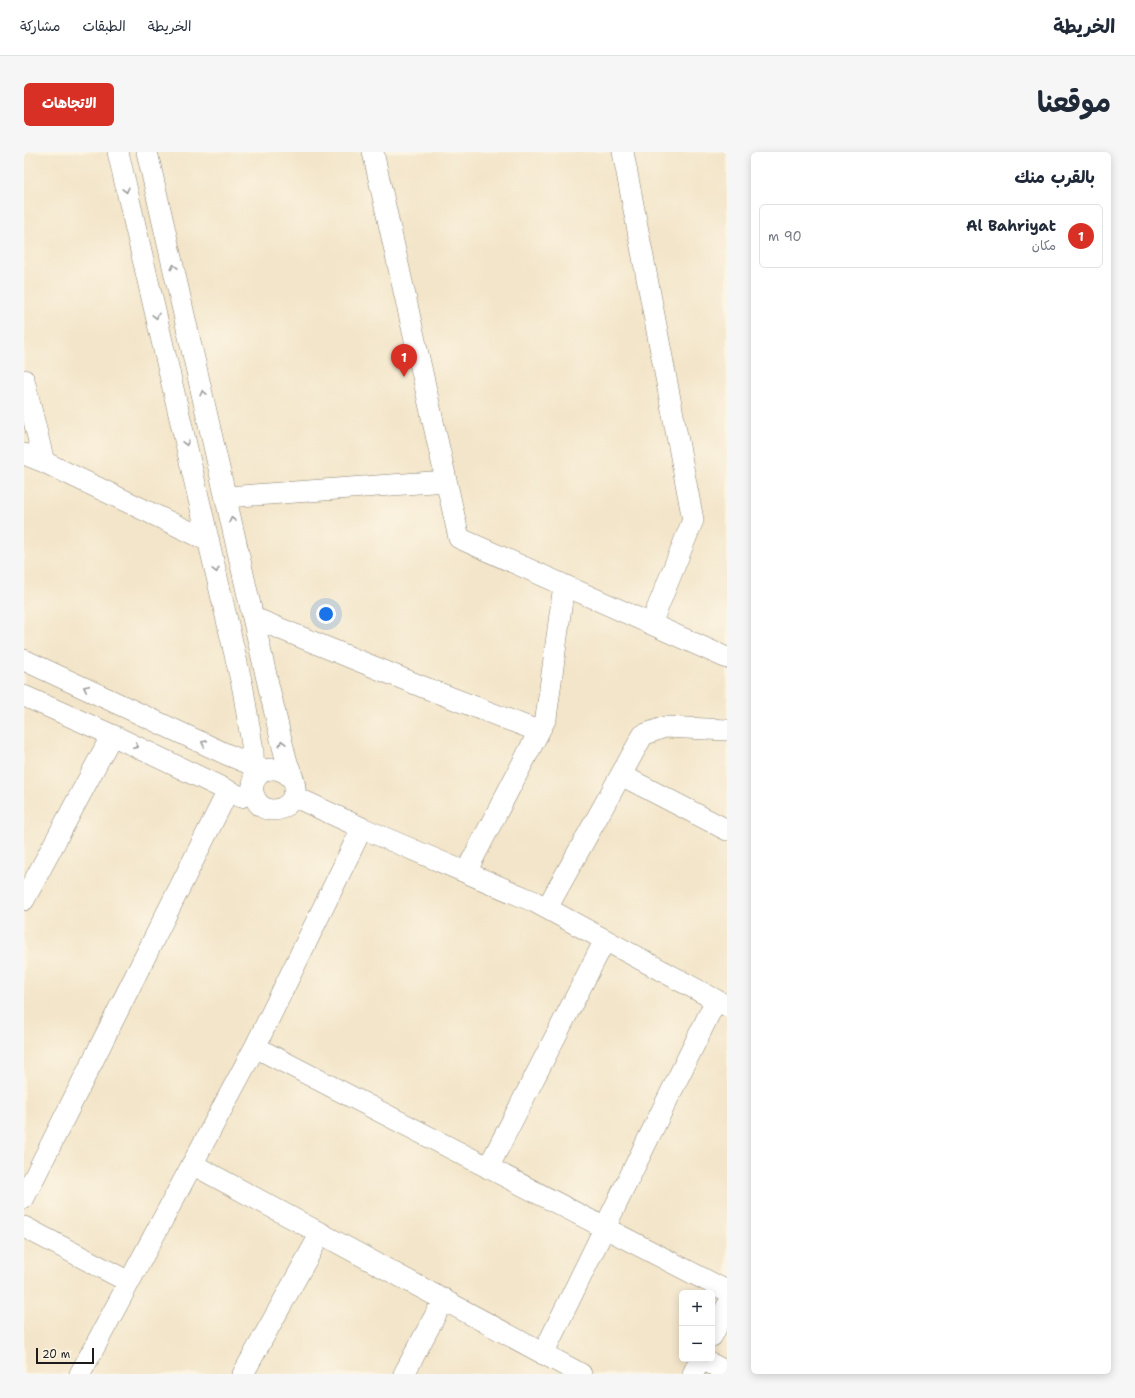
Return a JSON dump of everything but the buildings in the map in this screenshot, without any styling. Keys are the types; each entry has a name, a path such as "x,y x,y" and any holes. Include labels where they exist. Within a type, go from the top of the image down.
{"street":[{"path":"118,152 243,690 258,773 253,788 254,795 261,806"},
{"path":"24,696 112,735 267,809 280,809 290,802 293,788 147,152"},
{"path":"373,152 459,538 727,658"},
{"path":"623,152 693,520 651,624"},
{"path":"24,380 44,462"},
{"path":"24,454 209,540"},
{"path":"227,497 446,481"},
{"path":"466,872 546,718 564,585"},
{"path":"254,618 418,685 538,731"},
{"path":"24,660 226,754 258,773 273,768 281,770 288,774 293,788 362,828 535,902 722,1003 605,1228 543,1354"},
{"path":"547,908 643,735 665,727 727,730"},
{"path":"24,900 112,735"},
{"path":"226,754 238,751 244,747 251,737"},
{"path":"621,775 727,830"},
{"path":"24,1198 228,791"},
{"path":"80,1374 255,1047 362,828"},
{"path":"488,1168 605,940"},
{"path":"255,1047 727,1291"},
{"path":"192,1164 581,1374"},
{"path":"24,1227 129,1282"},
{"path":"243,1374 321,1233"},
{"path":"404,1374 444,1300"},
{"path":"715,1330 727,1306"},
{"path":"692,1374 699,1362"},
{"path":"707,1362 727,1372"}],"place":[{"name":"Al Bahriyat","path":"404,377"}]}
